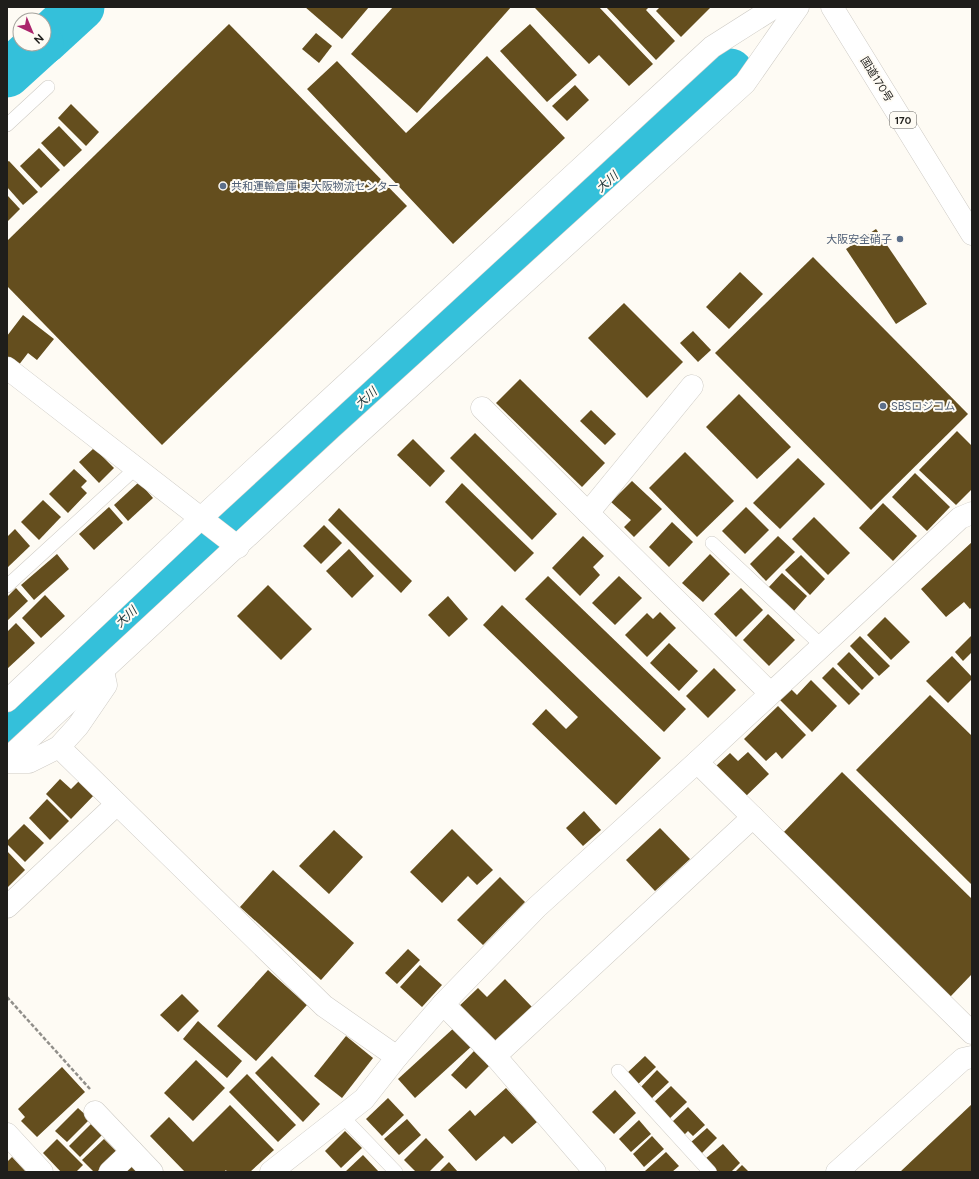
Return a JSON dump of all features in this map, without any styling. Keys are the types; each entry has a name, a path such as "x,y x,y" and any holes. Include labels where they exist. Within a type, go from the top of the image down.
{"main road":[{"path":"7,701 201,518 712,47 775,7"},
{"path":"7,761 346,445 745,83 798,7"},
{"name":"国道170号","path":"832,7 972,234"},
{"path":"7,368 238,547"},
{"path":"588,513 692,386"},
{"path":"482,408 770,693"},
{"path":"270,1172 364,1099 397,1057 443,1004 537,907 697,762 960,518 972,513"},
{"path":"7,761 29,762 59,747 78,726 106,685 103,671"},
{"path":"59,747 324,1006 397,1057"},
{"path":"697,762 972,1033"},
{"path":"7,907 117,804"},
{"path":"495,1056 753,816"},
{"path":"443,1004 495,1056 595,1172"},
{"path":"837,1172 963,1059 972,1057"},
{"path":"96,1112 152,1172"},
{"path":"7,1134 42,1172"},
{"path":"110,1172 132,1152"}],"lane":[{"path":"7,125 48,87"},
{"path":"7,586 136,468"},
{"path":"712,543 822,646"},
{"path":"618,1071 710,1172"},
{"path":"342,1116 396,1172"}],"path":[{"path":"7,997 99,1099 96,1112"}],"building":[{"path":"305,7 369,7 342,39"},
{"path":"393,7 511,7 417,113 351,54"},
{"path":"599,7 653,64 629,86 599,55 589,64 535,8"},
{"path":"606,7 649,7 646,10 675,41 656,60"},
{"path":"660,7 711,7 681,37 656,11"},
{"path":"229,24 407,206 162,445 7,286 7,241"},
{"path":"530,24 577,75 547,102 500,51"},
{"path":"316,33 332,46 319,63 302,49"},
{"path":"487,56 565,138 453,244 307,89 337,61 406,133"},
{"path":"575,85 589,100 567,121 552,106"},
{"path":"71,104 99,132 86,146 58,118"},
{"path":"59,126 82,150 64,167 41,143"},
{"path":"39,148 60,170 41,188 20,166"},
{"path":"9,161 38,192 23,205 7,187 7,162"},
{"path":"7,195 20,209 7,222"},
{"path":"876,229 927,304 896,324 846,249"},
{"path":"813,257 968,414 871,510 715,353"},
{"path":"740,272 763,294 729,329 706,307"},
{"path":"624,303 683,362 647,398 588,338"},
{"path":"23,315 54,339 37,360 28,353 18,366 7,358 7,336"},
{"path":"693,331 711,350 698,362 680,343"},
{"path":"520,379 605,463 582,487 496,403"},
{"path":"739,394 791,447 757,479 706,427"},
{"path":"591,410 616,434 605,445 580,421"},
{"path":"957,431 972,446 972,489 956,505 919,470"},
{"path":"475,433 557,514 532,540 450,458"},
{"path":"413,439 445,471 430,487 397,455"},
{"path":"94,448 114,468 99,483 79,462"},
{"path":"685,452 734,501 697,537 649,488"},
{"path":"798,458 825,484 780,529 753,503"},
{"path":"74,469 87,481 81,487 87,493 68,513 49,494"},
{"path":"915,473 950,507 927,531 892,497"},
{"path":"632,481 662,509 634,537 624,527 631,520 611,502"},
{"path":"139,482 153,498 128,521 114,505"},
{"path":"462,483 534,553 515,572 445,502"},
{"path":"43,500 61,517 39,540 21,522"},
{"path":"883,503 917,536 893,561 859,528"},
{"path":"109,507 123,523 94,550 79,534"},
{"path":"746,507 769,530 745,554 722,531"},
{"path":"339,508 412,581 401,593 328,520"},
{"path":"814,517 850,553 828,575 792,539"},
{"path":"672,522 693,542 669,567 649,547"},
{"path":"324,525 342,543 321,564 303,546"},
{"path":"15,529 30,546 7,568 7,537"},
{"path":"583,536 604,556 593,567 600,575 580,596 552,568"},
{"path":"778,536 795,552 766,581 750,564"},
{"path":"972,542 972,607 970,609 964,602 946,617 921,589"},
{"path":"349,549 374,576 352,598 326,571"},
{"path":"57,554 69,569 34,600 21,585"},
{"path":"710,554 730,574 703,602 682,583"},
{"path":"801,555 825,579 810,595 785,570"},
{"path":"782,573 807,596 793,612 768,588"},
{"path":"548,576 686,709 664,732 525,599"},
{"path":"619,576 642,598 615,625 592,603"},
{"path":"268,585 312,629 281,660 237,616"},
{"path":"16,588 28,601 7,621 7,597"},
{"path":"741,588 763,610 736,637 714,614"},
{"path":"45,595 65,616 41,638 22,618"},
{"path":"448,596 468,619 449,637 428,615"},
{"path":"502,605 661,758 616,805 532,724 546,709 566,729 578,717 483,625"},
{"path":"660,612 676,628 647,657 625,635 647,613 653,619"},
{"path":"768,614 795,640 769,666 743,640"},
{"path":"885,617 910,642 891,660 867,635"},
{"path":"16,623 35,643 7,669 7,632"},
{"path":"972,635 972,652 963,661 955,652"},
{"path":"860,636 890,666 879,676 850,646"},
{"path":"669,643 698,671 679,691 650,663"},
{"path":"849,652 874,678 862,690 837,664"},
{"path":"952,656 972,677 972,679 948,703 926,681"},
{"path":"833,667 860,694 849,705 822,678"},
{"path":"714,668 736,690 708,718 686,696"},
{"path":"811,680 837,706 812,732 779,699 790,688 797,695"},
{"path":"930,695 972,736 972,885 856,770"},
{"path":"778,706 806,735 782,759 776,752 766,761 744,739"},
{"path":"748,752 769,774 745,797 716,766 730,753 738,761"},
{"path":"842,772 972,899 972,974 950,997 782,834"},
{"path":"60,779 71,789 81,779 96,793 71,819 46,794"},
{"path":"47,799 69,821 50,840 29,818"},
{"path":"584,811 601,830 583,846 566,828"},
{"path":"24,824 44,843 25,862 7,844 7,841"},
{"path":"660,828 690,859 655,891 626,860"},
{"path":"452,829 493,870 477,885 468,876 442,903 410,872"},
{"path":"334,830 363,857 329,894 299,866"},
{"path":"7,851 25,870 7,888"},
{"path":"273,870 354,943 321,980 240,907"},
{"path":"500,877 525,902 483,945 457,920"},
{"path":"408,949 420,960 397,984 385,973"},
{"path":"420,965 442,985 422,1007 400,987"},
{"path":"268,970 307,1005 256,1061 217,1026"},
{"path":"505,979 532,1007 492,1047 455,1010 478,988 487,997"},
{"path":"182,994 199,1011 178,1032 160,1015"},
{"path":"198,1021 242,1061 227,1078 183,1039"},
{"path":"456,1026 473,1045 415,1098 398,1079"},
{"path":"346,1036 373,1058 342,1098 314,1076"},
{"path":"474,1051 489,1066 466,1089 451,1075"},
{"path":"272,1056 320,1104 303,1122 255,1073"},
{"path":"645,1056 656,1067 636,1086 625,1075"},
{"path":"196,1060 225,1088 193,1121 164,1093"},
{"path":"62,1067 85,1092 37,1137 21,1121 25,1117 18,1109"},
{"path":"657,1070 669,1082 650,1100 639,1089"},
{"path":"247,1074 296,1125 278,1142 229,1092"},
{"path":"671,1086 687,1102 668,1120 652,1104"},
{"path":"506,1088 537,1122 512,1144 504,1136 476,1161 448,1130 470,1110 475,1116"},
{"path":"615,1090 636,1113 614,1134 592,1112"},
{"path":"388,1098 404,1115 382,1136 366,1119"},
{"path":"972,1104 972,1172 900,1172"},
{"path":"230,1105 274,1150 250,1172 227,1172 226,1170 224,1172 185,1172 150,1136 169,1117 193,1142"},
{"path":"688,1107 705,1125 693,1136 688,1131 683,1136 671,1123"},
{"path":"78,1108 90,1119 67,1142 55,1131"},
{"path":"407,1119 421,1135 399,1155 384,1139"},
{"path":"639,1120 651,1134 631,1152 619,1139"},
{"path":"91,1124 102,1135 80,1157 69,1146"},
{"path":"707,1128 717,1138 701,1154 690,1143"},
{"path":"345,1131 362,1148 341,1168 325,1151"},
{"path":"652,1136 664,1149 644,1167 633,1154"},
{"path":"426,1138 444,1157 429,1172 416,1172 404,1160"},
{"path":"57,1139 83,1165 76,1172 61,1172 43,1153"},
{"path":"104,1139 117,1152 97,1172 94,1172 82,1160"},
{"path":"723,1144 740,1163 731,1172 717,1172 705,1159"},
{"path":"666,1152 679,1166 672,1172 645,1171"},
{"path":"363,1155 379,1172 345,1172"},
{"path":"12,1157 26,1172 7,1172 7,1162"},
{"path":"449,1162 458,1172 439,1172"},
{"path":"131,1164 138,1172 123,1172"},
{"path":"742,1165 749,1172 735,1172"}],"waterway":[{"path":"52,34 81,7"},
{"path":"7,74 31,52"},
{"name":"大川","path":"7,730 199,548 730,72"}],"place":[{"name":"共和運輸倉庫 東大阪物流センター","path":"223,186"},
{"name":"大阪安全硝子","path":"900,239"},
{"name":"SBSロジコム","path":"883,406"}]}
